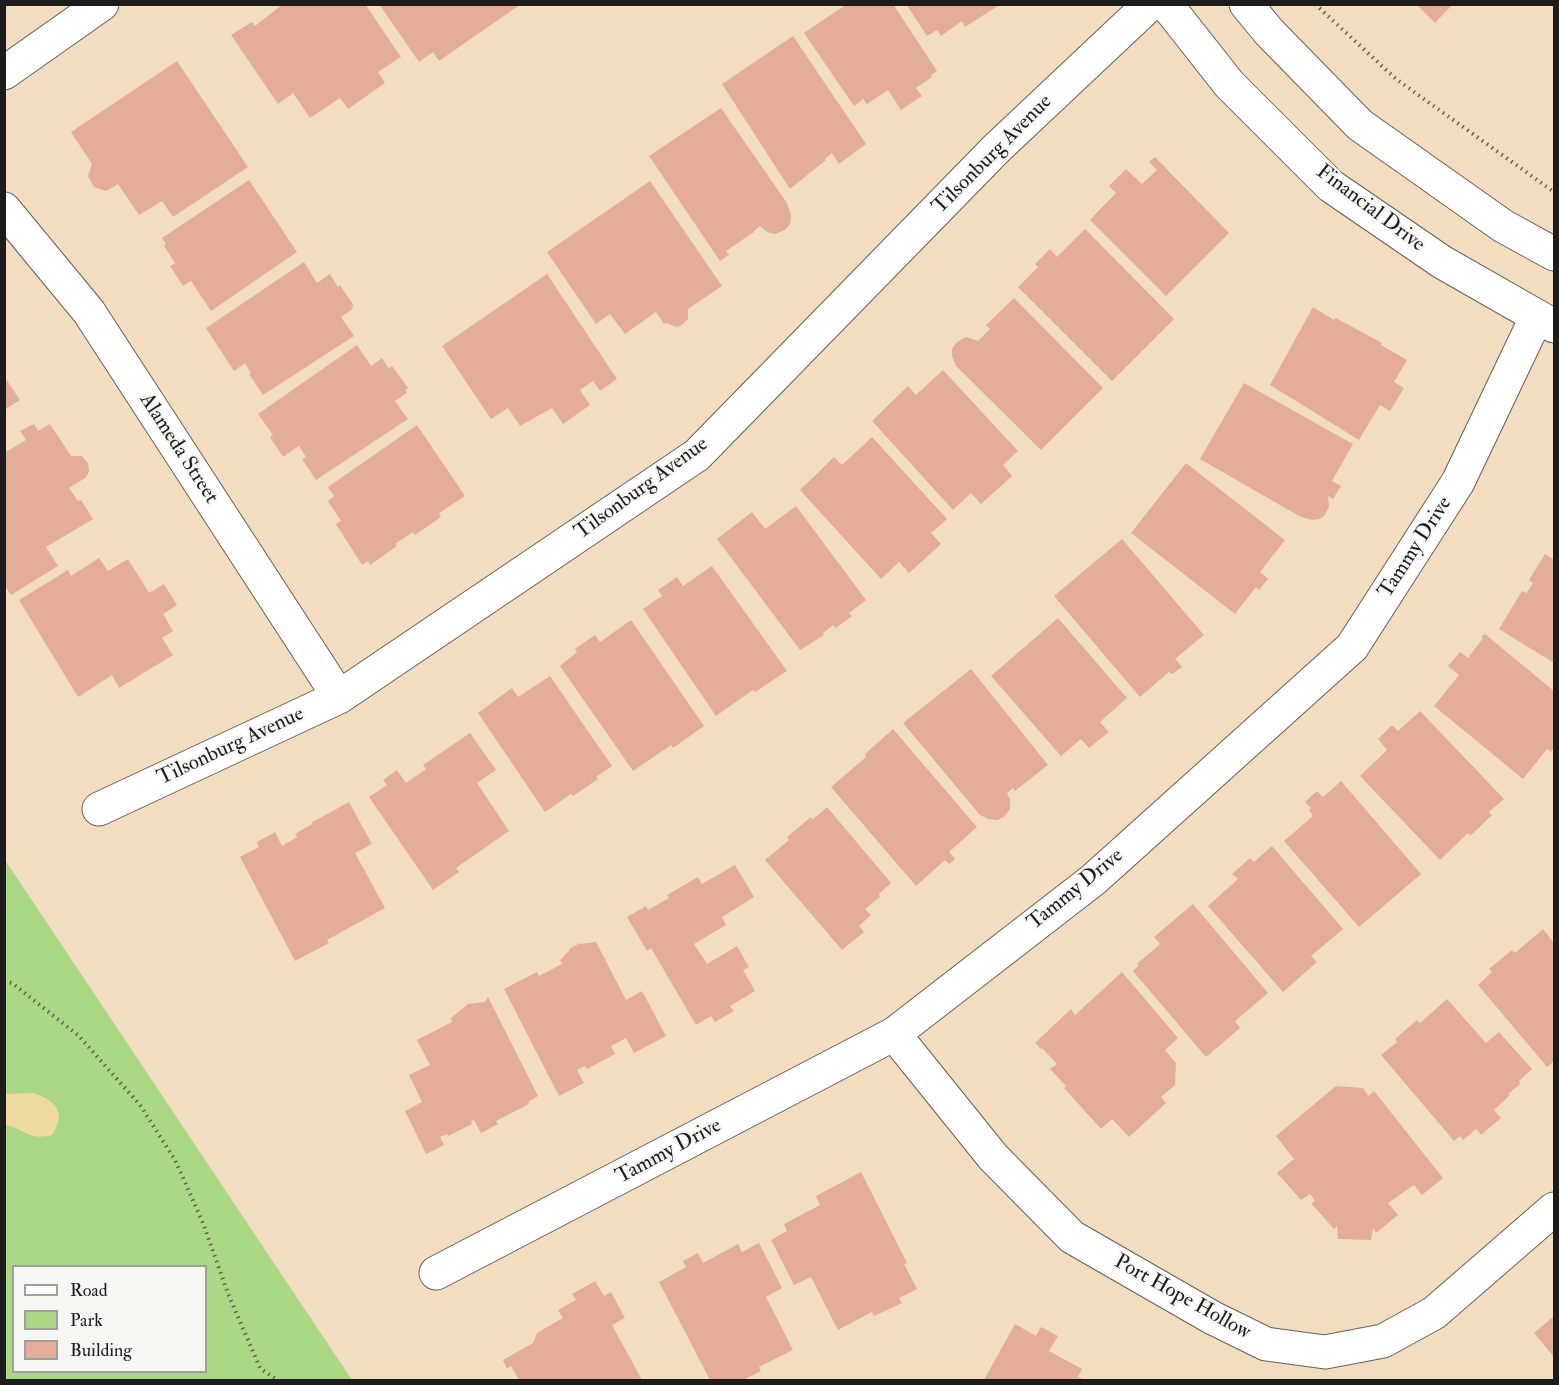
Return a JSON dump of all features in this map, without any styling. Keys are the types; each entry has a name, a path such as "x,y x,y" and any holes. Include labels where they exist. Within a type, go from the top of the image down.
{"street":[{"path":"4,73 102,4"},
{"name":"Tilsonburg Avenue","path":"99,809 339,697 697,455 996,149 1150,4"},
{"name":"Financial Drive","path":"1166,4 1229,84 1331,186 1442,262 1546,321"},
{"path":"1246,4 1269,32 1360,125 1503,226 1554,254"},
{"name":"Alameda Street","path":"4,209 89,312 339,697"},
{"name":"Tammy Drive","path":"436,1273 894,1034 1093,880 1352,647 1458,482 1546,321"},
{"name":"Port Hope Hollow","path":"894,1034 993,1156 1072,1237 1213,1318 1266,1344 1325,1352 1383,1341 1434,1313 1554,1209"}],"path":[{"path":"1315,4 1396,79 1554,192"},
{"path":"4,981 12,983 79,1036 140,1105 175,1160 203,1223 229,1296 261,1368 277,1380"}],"green space":[{"path":"5,860 352,1380 5,1380"}],"sand":[{"path":"33,1093 48,1099 57,1108 59,1120 52,1135 31,1136 5,1125 5,1094"}],"building":[{"path":"283,4 365,4 401,57 378,72 385,83 348,109 340,98 310,118 293,93 278,104 231,35 252,22 255,26"},
{"path":"379,4 521,4 439,61 433,52 419,62"},
{"path":"847,4 893,4 937,71 916,88 922,96 901,110 888,90 867,104 863,99 854,106 804,33"},
{"path":"906,4 1001,4 965,27 962,21 941,36 937,30 927,36"},
{"path":"1416,4 1453,4 1435,23"},
{"path":"793,36 866,144 839,164 832,153 790,189 722,84"},
{"path":"177,61 248,167 173,217 162,201 139,215 118,184 106,191 94,187 88,176 92,164 71,132"},
{"path":"721,108 787,203 791,215 790,224 785,230 775,234 767,232 760,226 726,251 729,255 720,261 649,156"},
{"path":"1155,157 1229,233 1166,296 1090,220 1116,193 1109,186 1126,169 1142,184 1157,170 1149,162"},
{"path":"249,180 297,252 211,311 191,281 183,286 170,266 175,263 164,246 166,244 162,238"},
{"path":"650,181 722,286 688,309 688,319 682,325 677,327 664,324 656,312 625,334 610,314 596,324 547,252"},
{"path":"1085,229 1174,319 1112,381 1018,287 1038,267 1035,264 1050,249 1057,257"},
{"path":"304,262 317,283 330,274 338,287 340,285 354,306 341,317 354,336 263,395 249,374 251,373 245,363 234,371 206,328"},
{"path":"547,274 617,379 600,391 593,381 580,390 590,405 563,424 552,408 520,426 508,408 491,419 442,346"},
{"path":"1014,298 1103,388 1041,450 956,366 952,356 952,349 957,342 966,337 978,341 990,329 986,325"},
{"path":"1313,307 1334,320 1336,318 1382,343 1381,345 1407,360 1394,382 1404,388 1390,411 1380,405 1359,440 1270,385"},
{"path":"357,345 371,366 382,358 389,369 392,366 408,388 405,390 407,393 395,401 408,419 316,480 302,459 306,457 299,446 283,457 270,437 273,435 258,414"},
{"path":"943,370 1018,451 1003,465 1012,476 981,504 971,493 953,510 872,421 908,386 916,395"},
{"path":"4,376 20,400 4,410"},
{"path":"1244,383 1353,444 1332,481 1341,486 1333,499 1328,496 1329,507 1320,519 1312,520 1299,516 1200,459"},
{"path":"34,424 38,431 50,424 71,456 82,456 88,463 89,472 85,478 69,488 78,501 81,500 93,519 46,547 58,566 11,595 4,585 4,453 26,440 20,431"},
{"path":"417,425 465,496 439,513 441,517 415,535 413,532 395,544 397,546 370,565 368,561 362,565 336,524 341,521 328,501 334,496 328,487"},
{"path":"872,437 947,519 931,533 941,544 909,573 899,562 881,579 800,490 834,457 842,465"},
{"path":"1186,463 1285,540 1260,572 1268,579 1259,590 1256,587 1235,614 1131,533"},
{"path":"796,506 866,600 849,613 852,616 836,628 833,625 823,633 824,635 800,650 717,539 752,512 765,529"},
{"path":"1122,539 1204,635 1175,659 1182,667 1172,674 1169,672 1140,697 1054,596"},
{"path":"1545,554 1554,560 1554,663 1499,629 1522,591 1527,593 1533,583 1529,580"},
{"path":"99,558 108,571 128,559 149,593 164,584 177,605 163,614 173,631 162,638 173,655 119,688 112,675 78,697 19,600 68,570 71,576"},
{"path":"712,566 787,671 755,692 753,690 716,716 643,609 662,596 658,590 677,577 683,586"},
{"path":"1058,618 1127,698 1100,722 1109,732 1089,748 1081,739 1061,756 991,676"},
{"path":"631,620 704,726 673,748 671,745 633,771 560,666 577,652 575,649 595,635 600,642"},
{"path":"1485,634 1554,691 1554,748 1551,752 1547,749 1523,779 1434,706 1459,675 1448,666 1460,652 1468,658"},
{"path":"971,669 1048,765 1015,791 1013,788 1007,793 1010,809 1004,817 997,820 980,815 903,723"},
{"path":"550,676 612,766 596,777 598,779 545,812 478,713 512,688 518,697"},
{"path":"1420,711 1504,799 1489,812 1492,815 1470,836 1468,833 1440,860 1360,776 1387,750 1378,739 1392,725 1398,731"},
{"path":"893,729 977,827 949,852 955,859 949,864 945,860 916,886 831,787 866,757 865,754"},
{"path":"470,733 496,770 477,783 509,831 456,868 459,872 433,890 369,797 387,785 383,780 397,770 406,783 426,769 423,765"},
{"path":"1341,781 1421,874 1359,927 1284,841 1313,816 1309,810 1311,808 1305,802 1317,791 1323,797"},
{"path":"349,802 372,844 355,853 385,908 327,940 329,943 295,961 240,857 259,847 257,842 275,832 282,846 297,837 295,834 311,823"},
{"path":"827,807 891,883 879,894 880,897 865,909 871,915 859,926 864,932 842,950 765,860 789,840 787,837"},
{"path":"1272,846 1343,929 1311,956 1317,962 1283,992 1208,906 1238,879 1232,874 1250,858 1254,862"},
{"path":"735,865 754,897 722,917 726,925 694,944 707,964 737,946 749,967 743,970 755,991 730,1006 734,1011 715,1022 711,1016 696,1025 651,948 647,951 627,917 646,906 648,910 669,898 667,895 698,877 702,884"},
{"path":"1193,904 1268,993 1235,1021 1240,1028 1206,1057 1133,971 1139,965 1137,964 1160,944 1154,937"},
{"path":"1543,929 1554,943 1554,1064 1553,1062 1547,1067 1478,985 1492,972 1489,969 1512,950 1515,953"},
{"path":"596,942 626,1000 642,991 666,1036 634,1053 626,1038 611,1046 615,1054 587,1069 585,1066 577,1070 584,1083 559,1096 504,989 537,972 539,976 562,964 560,960 569,949 580,943"},
{"path":"1122,972 1178,1038 1165,1050 1176,1063 1175,1085 1161,1097 1166,1103 1129,1137 1112,1119 1101,1129 1050,1069 1057,1064 1035,1043 1071,1009 1075,1015"},
{"path":"488,997 538,1096 528,1102 529,1104 496,1121 498,1124 481,1133 474,1120 471,1121 472,1124 448,1136 447,1134 440,1137 444,1145 426,1154 405,1111 422,1102 409,1075 430,1065 417,1040 452,1022 451,1018 468,1004 485,1002"},
{"path":"1447,999 1486,1043 1499,1032 1532,1069 1494,1110 1501,1118 1481,1135 1476,1129 1463,1140 1460,1136 1454,1141 1381,1055 1397,1042 1395,1039 1417,1020 1420,1023"},
{"path":"1336,1086 1363,1088 1368,1096 1374,1091 1443,1178 1422,1195 1414,1185 1388,1203 1398,1215 1376,1233 1373,1228 1371,1240 1338,1239 1337,1226 1334,1229 1311,1203 1315,1201 1310,1194 1301,1200 1277,1173 1294,1159 1276,1136"},
{"path":"861,1172 907,1263 904,1264 917,1289 899,1298 902,1303 874,1316 872,1312 838,1330 811,1277 794,1285 771,1240 787,1231 784,1224 820,1205 816,1196"},
{"path":"759,1243 782,1288 766,1297 793,1350 759,1367 761,1371 743,1380 710,1380 659,1282 686,1267 683,1261 698,1253 703,1263 738,1244 742,1252"},
{"path":"595,1281 604,1296 611,1292 625,1318 612,1325 642,1380 519,1380 511,1366 507,1369 503,1360 533,1343 537,1333 563,1318 558,1310 576,1300 572,1294"},
{"path":"1554,1316 1554,1357 1534,1333"},
{"path":"1015,1324 1036,1336 1041,1327 1058,1336 1049,1351 1082,1369 1078,1377 1085,1380 984,1380"}]}
